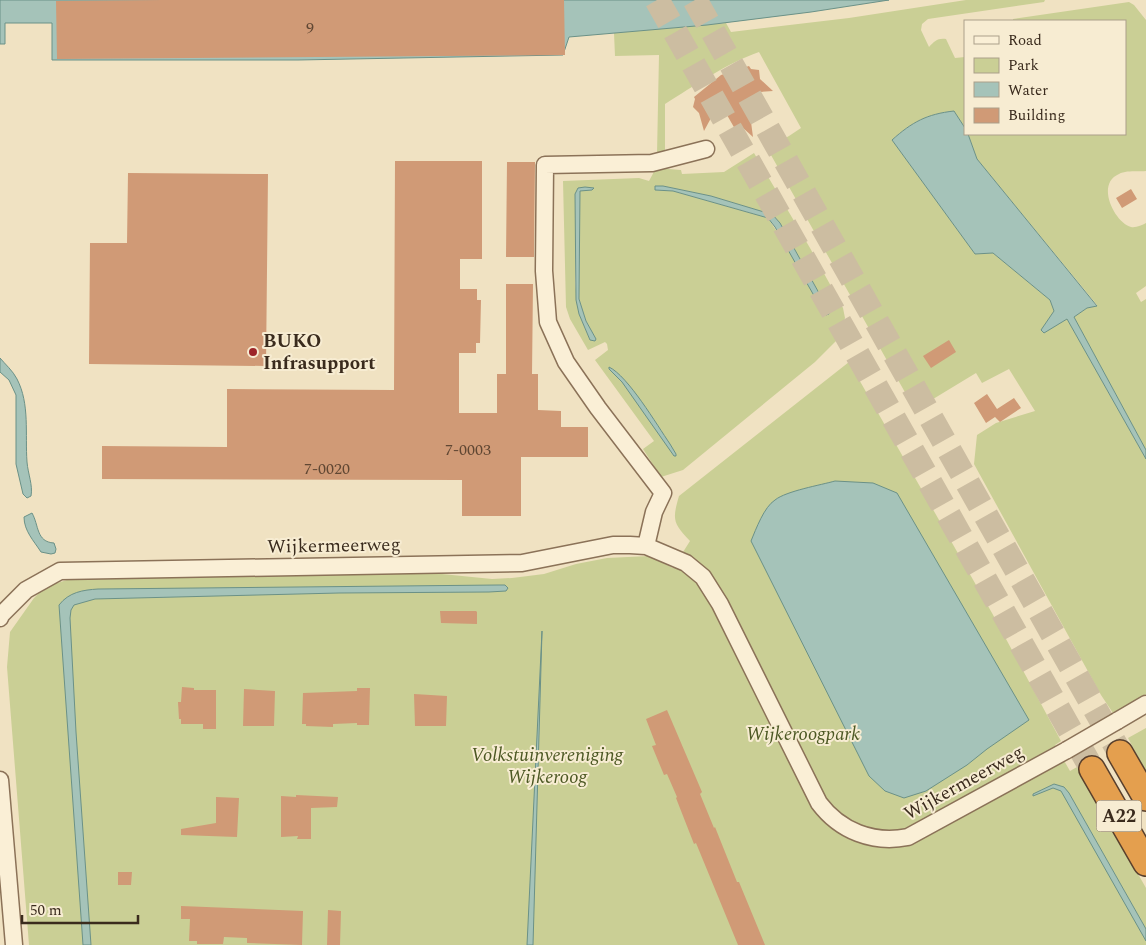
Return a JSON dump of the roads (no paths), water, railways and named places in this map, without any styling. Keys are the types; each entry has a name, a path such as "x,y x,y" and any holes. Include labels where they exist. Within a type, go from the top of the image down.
{"highway":[{"name":"A22","path":"1120,753 1146,798"},
{"name":"A22","path":"1092,769 1146,863"}],"street":[{"path":"646,546 654,512 664,493 598,408 566,362 548,322 544,271 545,165 652,162 706,149"},
{"name":"Wijkermeerweg","path":"0,618 26,590 60,571 522,563 614,545 646,546 686,563 699,573 710,586 819,803 830,817 844,827 874,838 886,839 908,837 1067,750 1146,704"},
{"path":"0,780 14,945"}],"water":[{"path":"0,0 889,0 707,25 569,37 563,55 298,60 52,60 52,23 5,23 5,44 0,44"},
{"path":"954,111 964,126 964,135 968,135 977,159 1097,306 1087,308 1074,317 1146,450 1146,459 1067,319 1044,333 1041,330 1054,311 1050,300 993,253 975,254 892,140 906,128 936,114"},
{"path":"655,186 711,196 772,214 780,223 829,314 826,315 821,308 768,218 673,191 655,190"},
{"path":"578,188 594,188 592,190 580,191 579,299 586,321 596,339 595,341 590,340 579,314 576,300 575,194"},
{"path":"0,358 15,376 24,399 27,462 31,488 31,496 27,498 23,494 16,464 16,395 9,380 0,372"},
{"path":"609,367 617,372 633,390 670,444 676,456 674,456 622,382"},
{"path":"835,481 873,483 897,493 1029,720 967,765 926,791 904,798 885,791 869,776 751,541 764,513 775,500 795,491"},
{"path":"32,513 41,536 44,540 54,543 55,553 41,552 30,536 24,522 24,517"},
{"path":"505,585 508,588 506,591 489,592 339,593 95,599 74,605 70,618 91,945 83,945 59,605 67,597 77,592 98,589"},
{"path":"542,631 533,945 527,945"},
{"path":"1054,784 1064,787 1069,793 1146,929 1146,941 1061,791 1053,788 1033,796 1033,794"}],"tunnel":[{"path":"657,0 1092,769"},
{"path":"695,0 1120,753"}],"place":[{"name":"BUKO Infrasupport","path":"253,352"}],"park label":[{"name":"Wijkeroogpark","path":"803,734"},
{"name":"Volkstuinvereniging Wijkeroog","path":"547,766"}]}
